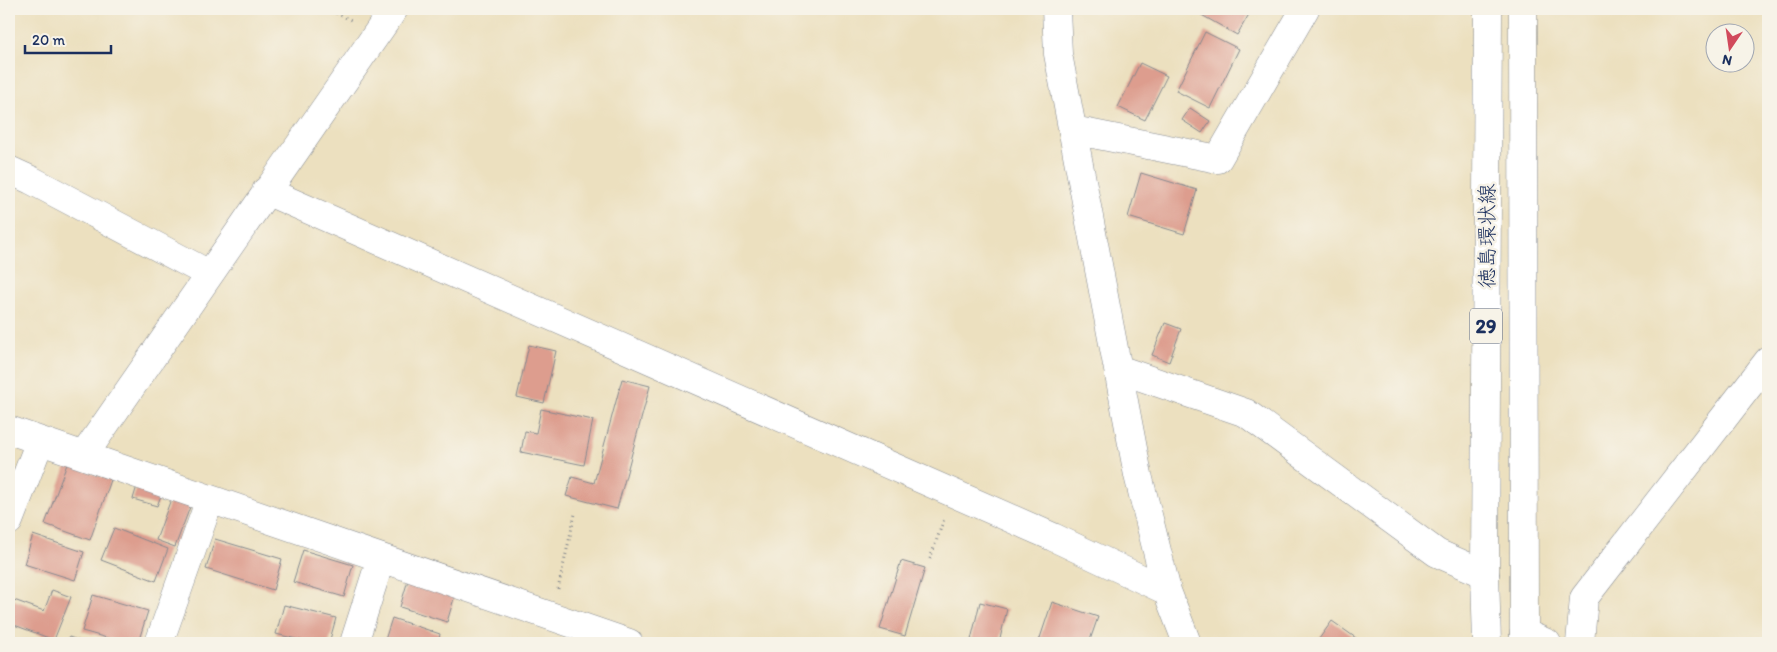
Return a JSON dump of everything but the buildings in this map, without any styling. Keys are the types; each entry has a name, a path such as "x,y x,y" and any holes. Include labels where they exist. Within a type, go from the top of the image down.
{"street":[{"path":"84,455 394,9"},
{"path":"1056,9 1058,54 1138,475 1167,591 1187,643"},
{"path":"1073,130 1218,159 1305,9"},
{"name":"徳島環状線","path":"1487,643 1485,574 1488,9"},
{"name":"徳島環状線","path":"1523,9 1531,640"},
{"path":"9,170 209,274"},
{"path":"266,191 952,492 1167,591"},
{"path":"1580,643 1584,598 1768,361"},
{"path":"1118,369 1246,413 1437,553 1485,574"},
{"path":"9,430 629,643"},
{"path":"10,515 40,442"},
{"path":"159,643 210,499"},
{"path":"354,643 381,558"}],"path":[{"path":"930,559 952,492"},
{"path":"552,617 575,514"}]}
